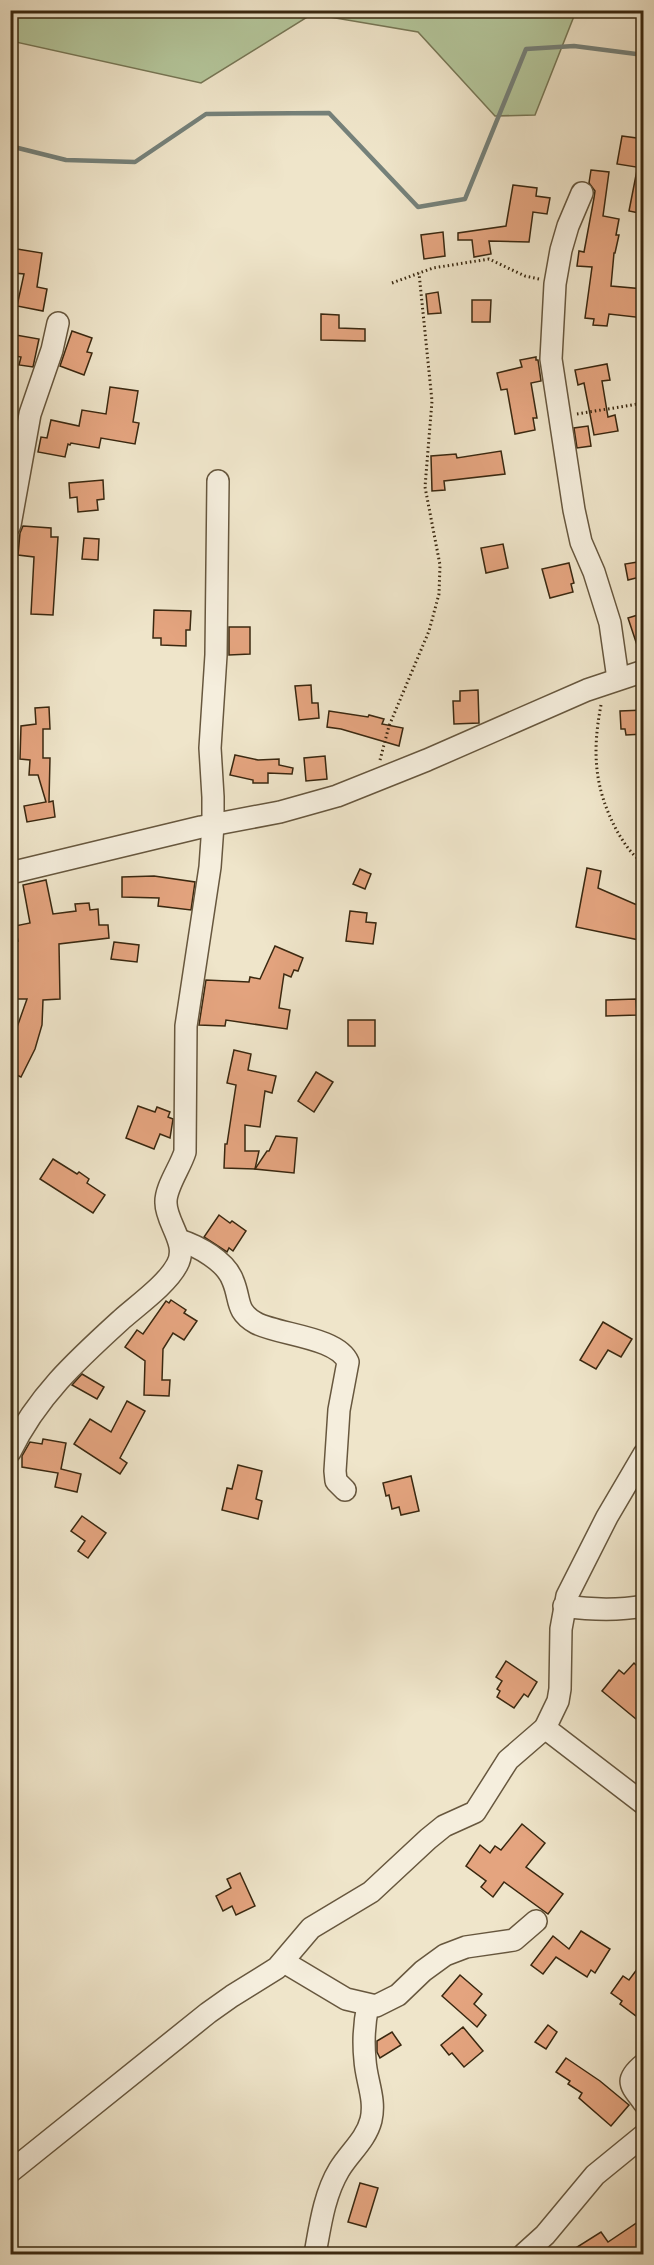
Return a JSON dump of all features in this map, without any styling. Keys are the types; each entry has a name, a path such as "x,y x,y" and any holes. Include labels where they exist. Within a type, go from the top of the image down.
{"street":[{"path":"10,873 304,806 374,782 628,678 594,572 581,542 551,359 555,284 568,226 582,193"},
{"path":"10,525 34,399 52,350 58,323"},
{"path":"10,1452 36,1410 65,1371 152,1292 178,1264 180,1256 179,1240 166,1211 166,1203 167,1192 185,1152 186,1026 210,867 213,796 210,748 216,655 218,481"},
{"path":"179,1240 197,1247 229,1273 242,1313 257,1323 322,1342 345,1356 348,1362 339,1410 335,1471 336,1481 345,1490"},
{"path":"10,2172 208,2013 284,1962 311,1928 371,1893 444,1826 475,1812 508,1760 544,1728 558,1701 564,1606 607,1516 644,1454"},
{"path":"564,1606 596,1610 644,1606"},
{"path":"544,1728 644,1804"},
{"path":"284,1962 346,1999 376,2006 398,1995 423,1971 445,1955 466,1947 514,1940 536,1921"},
{"path":"315,2254 330,2188 339,2169 366,2133 371,2119 372,2103 365,2063 363,2028 368,2005"},
{"path":"644,2064 635,2071 630,2080 631,2086 644,2103"},
{"path":"524,2254 545,2235 595,2175 644,2135"}],"path":[{"path":"392,283 445,266 489,259 525,276 555,284"},
{"path":"374,782 389,726 426,639 439,594 440,565 425,487 432,401 419,273"},
{"path":"559,418 610,407 644,403"},
{"path":"628,678 597,725 598,784 609,815 624,844 644,863"}],"green space":[{"path":"11,10 576,11 535,115 495,116 418,32 312,14 201,83 11,41"}],"building":[{"path":"622,136 644,139 642,168 617,164"},
{"path":"591,170 609,172 603,216 619,219 616,235 619,235 614,253 611,286 644,289 644,318 609,314 607,326 593,325 594,319 585,318 592,267 577,266 579,251 584,252 594,198 595,191 589,183"},
{"path":"637,170 644,170 644,214 629,211"},
{"path":"513,185 537,188 536,196 550,198 547,214 533,212 529,242 489,241 491,254 474,257 472,240 458,240 458,233 506,226"},
{"path":"443,232 445,256 424,259 421,235"},
{"path":"17,249 42,253 37,287 47,289 43,311 17,306 24,274 14,273"},
{"path":"438,292 441,313 428,314 426,294"},
{"path":"472,300 491,300 490,322 472,322"},
{"path":"321,314 339,315 339,328 365,329 365,341 321,340"},
{"path":"72,331 92,338 87,352 92,353 84,375 60,366"},
{"path":"10,334 39,339 33,367 19,365 21,357 10,355"},
{"path":"536,357 541,381 531,383 537,418 533,418 535,430 515,434 507,389 501,390 497,373 522,367 520,360"},
{"path":"607,364 610,380 602,381 608,417 615,415 618,431 594,435 584,383 578,385 575,370"},
{"path":"110,387 138,391 133,422 139,423 135,444 101,438 99,448 68,444 65,457 38,452 41,437 47,438 51,420 79,426 82,410 106,414"},
{"path":"588,426 591,446 577,448 574,428"},
{"path":"501,451 505,474 444,481 445,490 432,491 431,456 456,454 457,458"},
{"path":"103,480 104,499 97,500 98,510 78,512 77,497 70,498 69,483"},
{"path":"23,526 51,528 51,537 58,537 53,615 31,614 34,557 18,555"},
{"path":"84,538 99,539 98,560 82,559"},
{"path":"503,544 508,568 486,573 481,548"},
{"path":"644,561 644,576 628,580 625,564"},
{"path":"569,563 574,583 571,584 573,592 550,598 542,569"},
{"path":"154,610 191,611 190,630 186,630 186,646 161,645 161,638 153,638"},
{"path":"644,613 644,656 641,657 628,618"},
{"path":"229,627 250,627 250,654 229,655"},
{"path":"311,685 312,703 318,703 319,718 299,720 295,686"},
{"path":"478,690 479,723 454,724 453,701 460,701 460,691"},
{"path":"49,707 50,729 43,729 43,758 50,758 49,802 53,801 55,817 27,822 24,806 46,802 38,775 29,775 30,760 20,759 21,726 36,724 35,708"},
{"path":"644,710 644,734 626,735 625,729 621,729 620,711"},
{"path":"329,711 368,717 369,715 384,719 382,724 403,728 399,746 327,727"},
{"path":"235,755 258,760 279,759 279,765 293,768 292,774 268,773 268,783 253,783 253,780 230,775"},
{"path":"325,756 327,779 306,781 304,758"},
{"path":"587,868 601,871 598,888 644,908 644,941 576,927"},
{"path":"360,869 371,874 365,889 353,884"},
{"path":"154,876 195,882 191,910 158,906 159,898 122,897 122,877"},
{"path":"46,880 53,914 76,911 75,904 89,903 90,910 98,909 99,925 108,925 109,938 59,944 60,999 43,1000 42,1025 35,1049 21,1077 10,1072 10,1047 27,999 13,999 14,957 10,957 10,942 18,941 15,926 30,923 23,885"},
{"path":"350,911 367,913 366,922 376,923 373,944 346,941"},
{"path":"114,942 139,945 137,962 111,959"},
{"path":"275,946 303,958 298,971 294,970 291,977 284,974 279,1008 290,1010 287,1029 226,1020 225,1026 199,1025 206,980 249,982 250,977 260,979"},
{"path":"636,999 637,1015 606,1016 606,1000"},
{"path":"348,1020 375,1020 375,1046 348,1046"},
{"path":"234,1050 251,1054 248,1070 276,1076 272,1093 265,1091 260,1127 245,1125 245,1151 259,1151 255,1169 224,1168 225,1144 227,1144 236,1085 227,1083"},
{"path":"316,1072 333,1082 314,1112 298,1101"},
{"path":"138,1106 155,1112 157,1107 170,1112 168,1117 173,1119 170,1138 160,1134 154,1149 126,1138"},
{"path":"276,1136 297,1138 294,1173 255,1169 269,1151"},
{"path":"53,1159 77,1174 79,1172 89,1179 87,1183 105,1195 93,1213 40,1179"},
{"path":"219,1215 246,1231 233,1251 229,1248 227,1252 204,1237"},
{"path":"171,1300 186,1310 184,1313 197,1321 184,1340 173,1333 163,1349 162,1380 170,1380 169,1396 144,1395 145,1361 125,1347 137,1330 143,1334 166,1301 169,1303"},
{"path":"603,1322 632,1339 621,1357 608,1350 596,1369 580,1360"},
{"path":"82,1374 104,1387 97,1399 72,1385"},
{"path":"127,1401 145,1411 120,1458 127,1463 120,1474 74,1444 90,1419 111,1432"},
{"path":"43,1439 66,1443 61,1469 81,1474 77,1492 55,1487 58,1473 22,1467 22,1456 30,1442 42,1444"},
{"path":"238,1465 262,1471 256,1499 262,1501 258,1519 222,1510 227,1488 232,1489"},
{"path":"411,1476 419,1511 401,1515 399,1507 392,1509 383,1483"},
{"path":"82,1516 106,1533 88,1558 78,1551 85,1541 71,1531"},
{"path":"644,1659 644,1710 636,1719 602,1691 619,1670 624,1674 634,1663 636,1665"},
{"path":"506,1661 537,1682 528,1697 524,1694 514,1708 497,1697 500,1691 497,1689 502,1681 496,1677"},
{"path":"522,1824 545,1843 526,1867 563,1894 548,1914 504,1882 493,1897 481,1887 486,1881 466,1866 480,1845 490,1853 495,1846 501,1850"},
{"path":"240,1873 255,1906 236,1915 232,1906 223,1911 216,1896 231,1888 227,1879"},
{"path":"581,1931 610,1949 595,1973 591,1970 587,1977 556,1957 543,1974 531,1965 553,1936 569,1949"},
{"path":"644,1960 644,2022 620,2004 622,2001 611,1993 623,1976 629,1980"},
{"path":"460,1975 482,1994 474,2004 486,2015 477,2027 442,1996"},
{"path":"548,2025 557,2032 546,2049 535,2042"},
{"path":"463,2027 483,2051 464,2067 452,2053 449,2055 441,2045"},
{"path":"392,2032 401,2045 380,2058 377,2052 377,2041"},
{"path":"566,2058 600,2081 629,2105 611,2126 579,2098 582,2093 568,2084 570,2081 556,2072"},
{"path":"360,2183 378,2188 366,2227 348,2222"},
{"path":"644,2218 644,2254 637,2254 633,2248 624,2254 566,2254 601,2232 608,2242"}],"waterway":[{"path":"10,146 66,160 135,162 206,114 329,113 418,207 465,199 526,49 574,46 644,55"}]}
